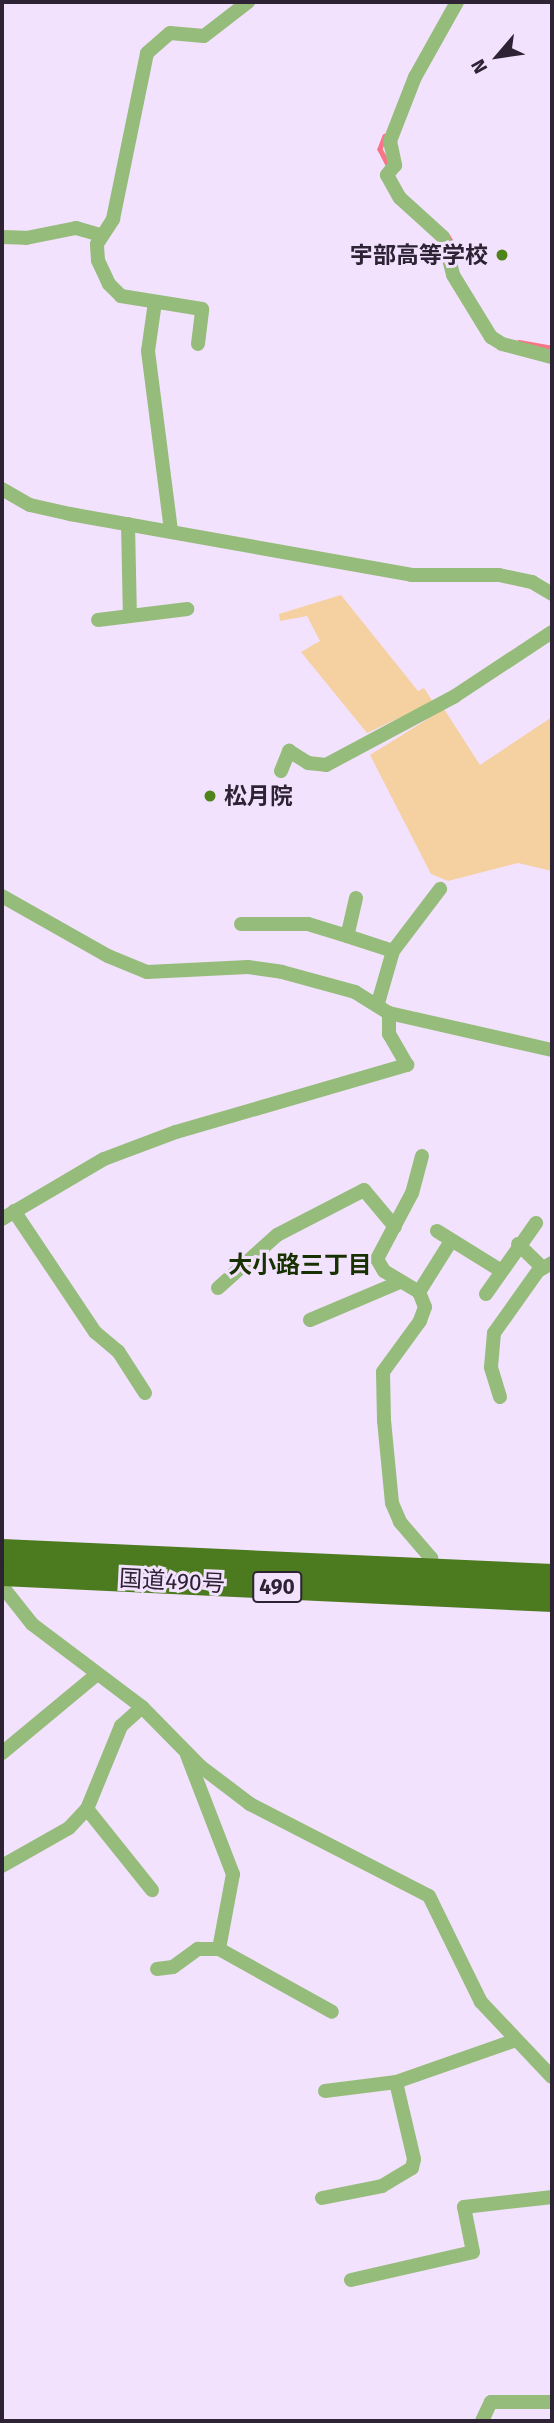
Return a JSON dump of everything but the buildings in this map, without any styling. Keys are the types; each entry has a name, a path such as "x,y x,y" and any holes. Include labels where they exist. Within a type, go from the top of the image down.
{"highway":[{"name":"国道490号","path":"2,1552 430,1583 552,1599"},
{"name":"国道490号","path":"2,1573 430,1583 552,1577"}],"street":[{"path":"198,344 202,309 121,296 109,284 98,260 100,235 113,219 147,53 170,33 204,36 248,2"},
{"path":"457,2 415,77 390,141 390,172 400,198 443,237 449,249 449,268 491,337 502,344 552,357"},
{"path":"2,237 26,238 76,228 100,235"},
{"path":"155,302 148,351 171,531"},
{"path":"2,489 30,505 128,524 411,575 499,575 532,582 552,594"},
{"path":"128,524 130,616"},
{"path":"98,620 187,609"},
{"path":"281,771 289,751 308,763 326,765 455,696 552,632"},
{"path":"378,1003 393,951 440,889"},
{"path":"2,896 108,956 147,972 248,967 316,980 378,1003 390,1013 552,1050"},
{"path":"347,936 356,898"},
{"path":"241,924 309,924 393,951"},
{"path":"145,1394 118,1351 95,1332 8,1215 104,1159 188,1129 407,1065 389,1034 390,1013"},
{"path":"422,1156 412,1193 377,1259 400,1282 419,1292 425,1307 420,1321 383,1372 384,1420 392,1503 400,1522 431,1558 430,1583"},
{"path":"218,1288 277,1236 365,1190 395,1227"},
{"path":"485,1294 518,1244 537,1223"},
{"path":"437,1231 500,1270"},
{"path":"419,1292 451,1241"},
{"path":"500,1397 491,1367 494,1333 547,1265 518,1244"},
{"path":"310,1320 400,1282"},
{"path":"2,1586 32,1624 96,1675 142,1707 186,1751 250,1804 429,1896 481,2002 552,2077"},
{"path":"2,1753 96,1675"},
{"path":"2,1866 59,1835 87,1808 121,1726 142,1707"},
{"path":"186,1751 233,1874 219,1949"},
{"path":"87,1808 152,1890"},
{"path":"156,1969 173,1967 198,1949 219,1949 332,2012"},
{"path":"325,2091 396,2082 516,2040"},
{"path":"322,2198 382,2186 412,2168 414,2160 396,2082"},
{"path":"351,2280 473,2252 464,2207 552,2197"},
{"path":"482,2421 492,2402 552,2402"}],"shaded area":[{"path":"341,595 418,691 424,688 433,702 367,733 301,652 320,641 307,616 280,621 279,614"},
{"path":"444,709 480,765 552,717 552,871 518,863 448,881 431,874 370,755"}],"waterway":[{"path":"385,136 380,149 389,167"},
{"path":"448,236 456,250 455,260"},
{"path":"519,342 552,348"}],"place":[{"name":"宇部高等学校","path":"502,255"},
{"name":"松月院","path":"210,796"}],"district":[{"name":"大小路三丁目","path":"300,1266"}]}
